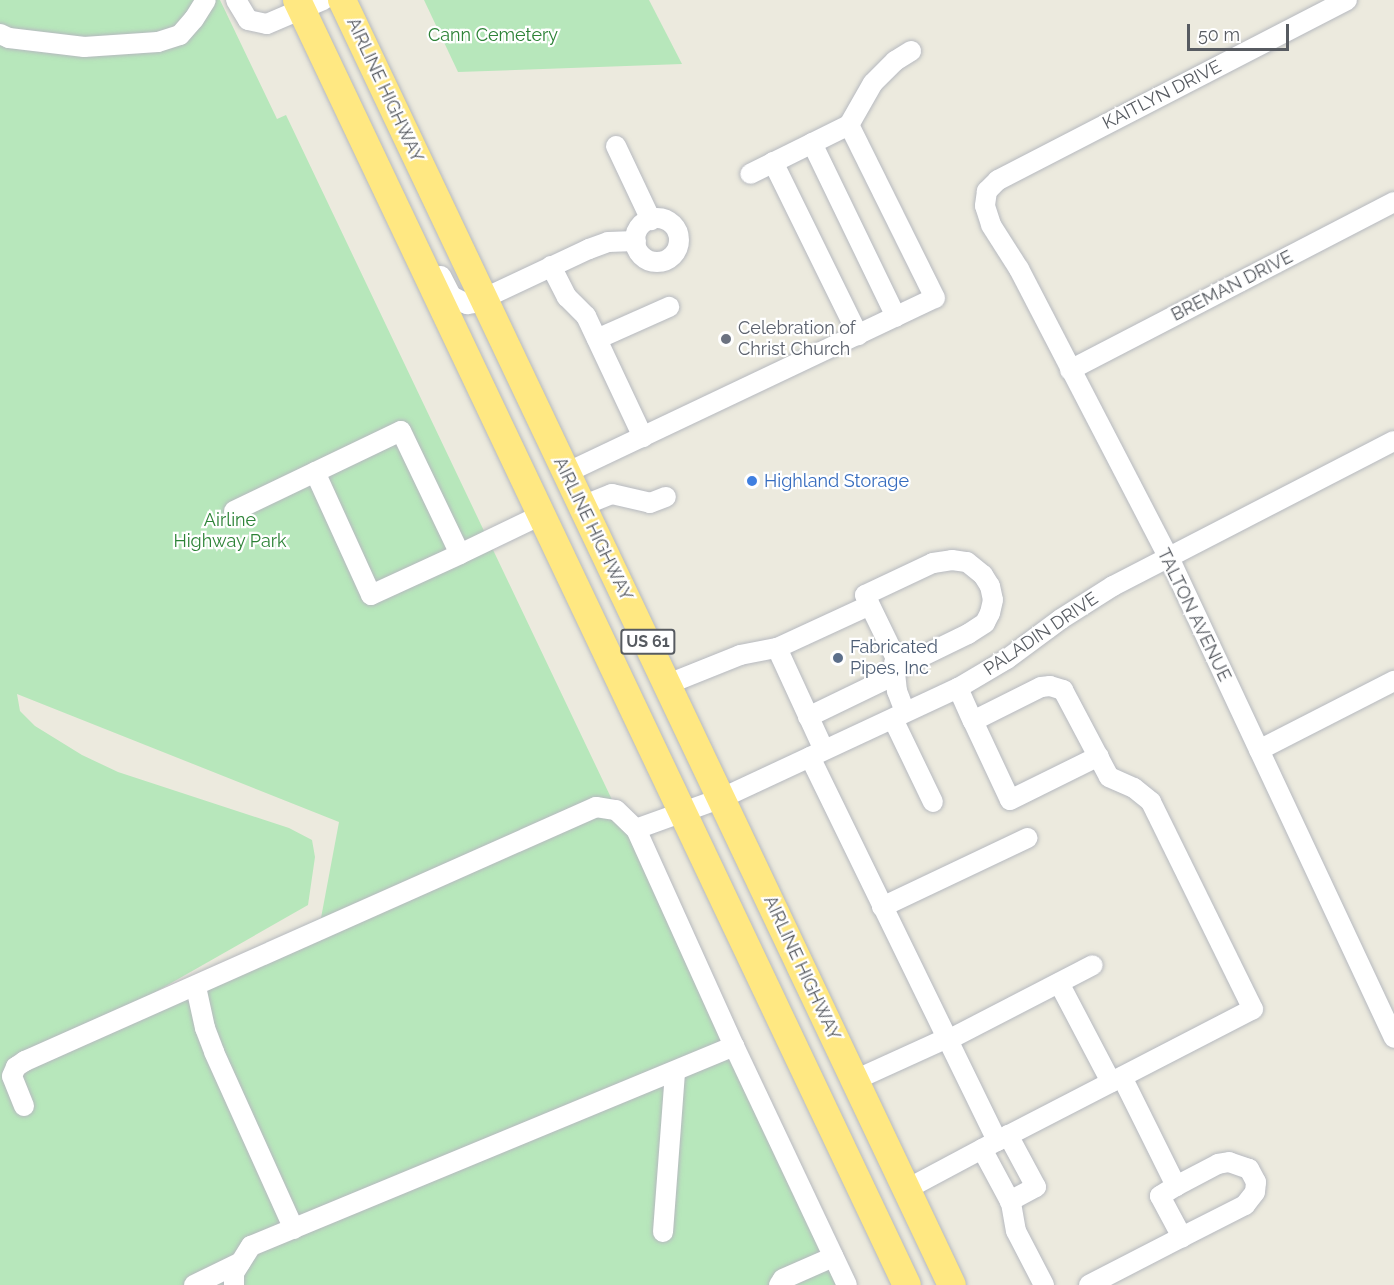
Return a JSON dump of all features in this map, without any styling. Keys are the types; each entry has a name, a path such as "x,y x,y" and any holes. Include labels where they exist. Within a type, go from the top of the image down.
{"highway":[{"name":"AIRLINE HIGHWAY","path":"342,0 952,1285"},
{"name":"US 61","path":"307,3 414,247 906,1283"},
{"path":"541,515 575,492"},
{"path":"817,1095 855,1080"}],"street":[{"path":"0,34 9,38 84,47 158,42 180,35 195,20 206,0"},
{"path":"236,0 248,20 257,24 267,24 307,3"},
{"name":"KAITLYN DRIVE","path":"985,198 987,191 998,180 1347,0"},
{"path":"750,174 849,125 873,83 895,61 911,51"},
{"path":"575,492 643,437 935,298 849,125"},
{"path":"812,143 896,316"},
{"path":"616,146 651,220"},
{"path":"773,162 858,334"},
{"name":"TALTON AVENUE","path":"985,198 986,214 991,225 1019,269 1168,558 1394,1038"},
{"name":"BREMAN DRIVE","path":"1070,370 1394,202"},
{"path":"662,219 675,226 680,240 675,254 662,262 648,260 638,251 636,241 638,230 651,220 662,219"},
{"path":"414,247 431,256 452,296 459,302 474,303 608,242 636,241"},
{"path":"551,266 567,297 586,316 643,437"},
{"path":"597,339 669,307"},
{"path":"234,511 401,431 460,554"},
{"name":"PALADIN DRIVE","path":"636,829 722,798 958,688 1007,659 1086,602 1394,441"},
{"path":"315,472 371,595 541,515"},
{"path":"575,492 612,494 650,503 666,497"},
{"path":"941,561 967,562 983,575 990,586 993,600 985,623 968,634 900,667 870,605 865,595 941,561"},
{"path":"668,684 740,655 777,648 870,605"},
{"path":"777,648 808,717 817,754 882,907 996,1142 1016,1231 1044,1285"},
{"path":"892,651 899,716 933,802"},
{"path":"808,717 895,675"},
{"path":"1259,750 1394,681"},
{"path":"907,1189 1253,1009 1150,802 1134,788 1109,777 1067,697 1057,687 1041,687 973,721"},
{"path":"958,688 1010,800 1098,756"},
{"path":"24,1106 13,1081 16,1067 596,807 616,810 636,829 734,1046 847,1285"},
{"path":"882,907 1027,838"},
{"path":"855,1080 945,1040 1093,965"},
{"path":"1059,983 1176,1186"},
{"path":"196,987 205,1028 214,1052 294,1229"},
{"path":"234,1285 234,1273 251,1246 734,1046"},
{"path":"663,1232 675,1072"},
{"path":"996,1142 1036,1187 1010,1201"},
{"path":"1094,1284 1245,1205 1255,1191 1256,1182 1249,1169 1228,1162 1218,1164 1160,1196 1182,1237"},
{"path":"779,1285 783,1279 833,1257"},
{"path":"194,1285 241,1263"}],"green space":[{"name":"Airline Highway Park","path":"0,0 220,0 277,119 286,115 843,1285 0,1285","holes":["17,694 339,822 321,918 136,1003 308,905 315,857 312,840 289,828 118,772 82,755 35,726 20,711"]},
{"name":"Cann Cemetery","path":"424,0 649,0 682,64 458,72"}],"place":[{"name":"Celebration of Christ Church","path":"726,339"},
{"name":"Highland Storage","path":"752,481"},
{"name":"Fabricated Pipes, Inc","path":"838,658"}]}
